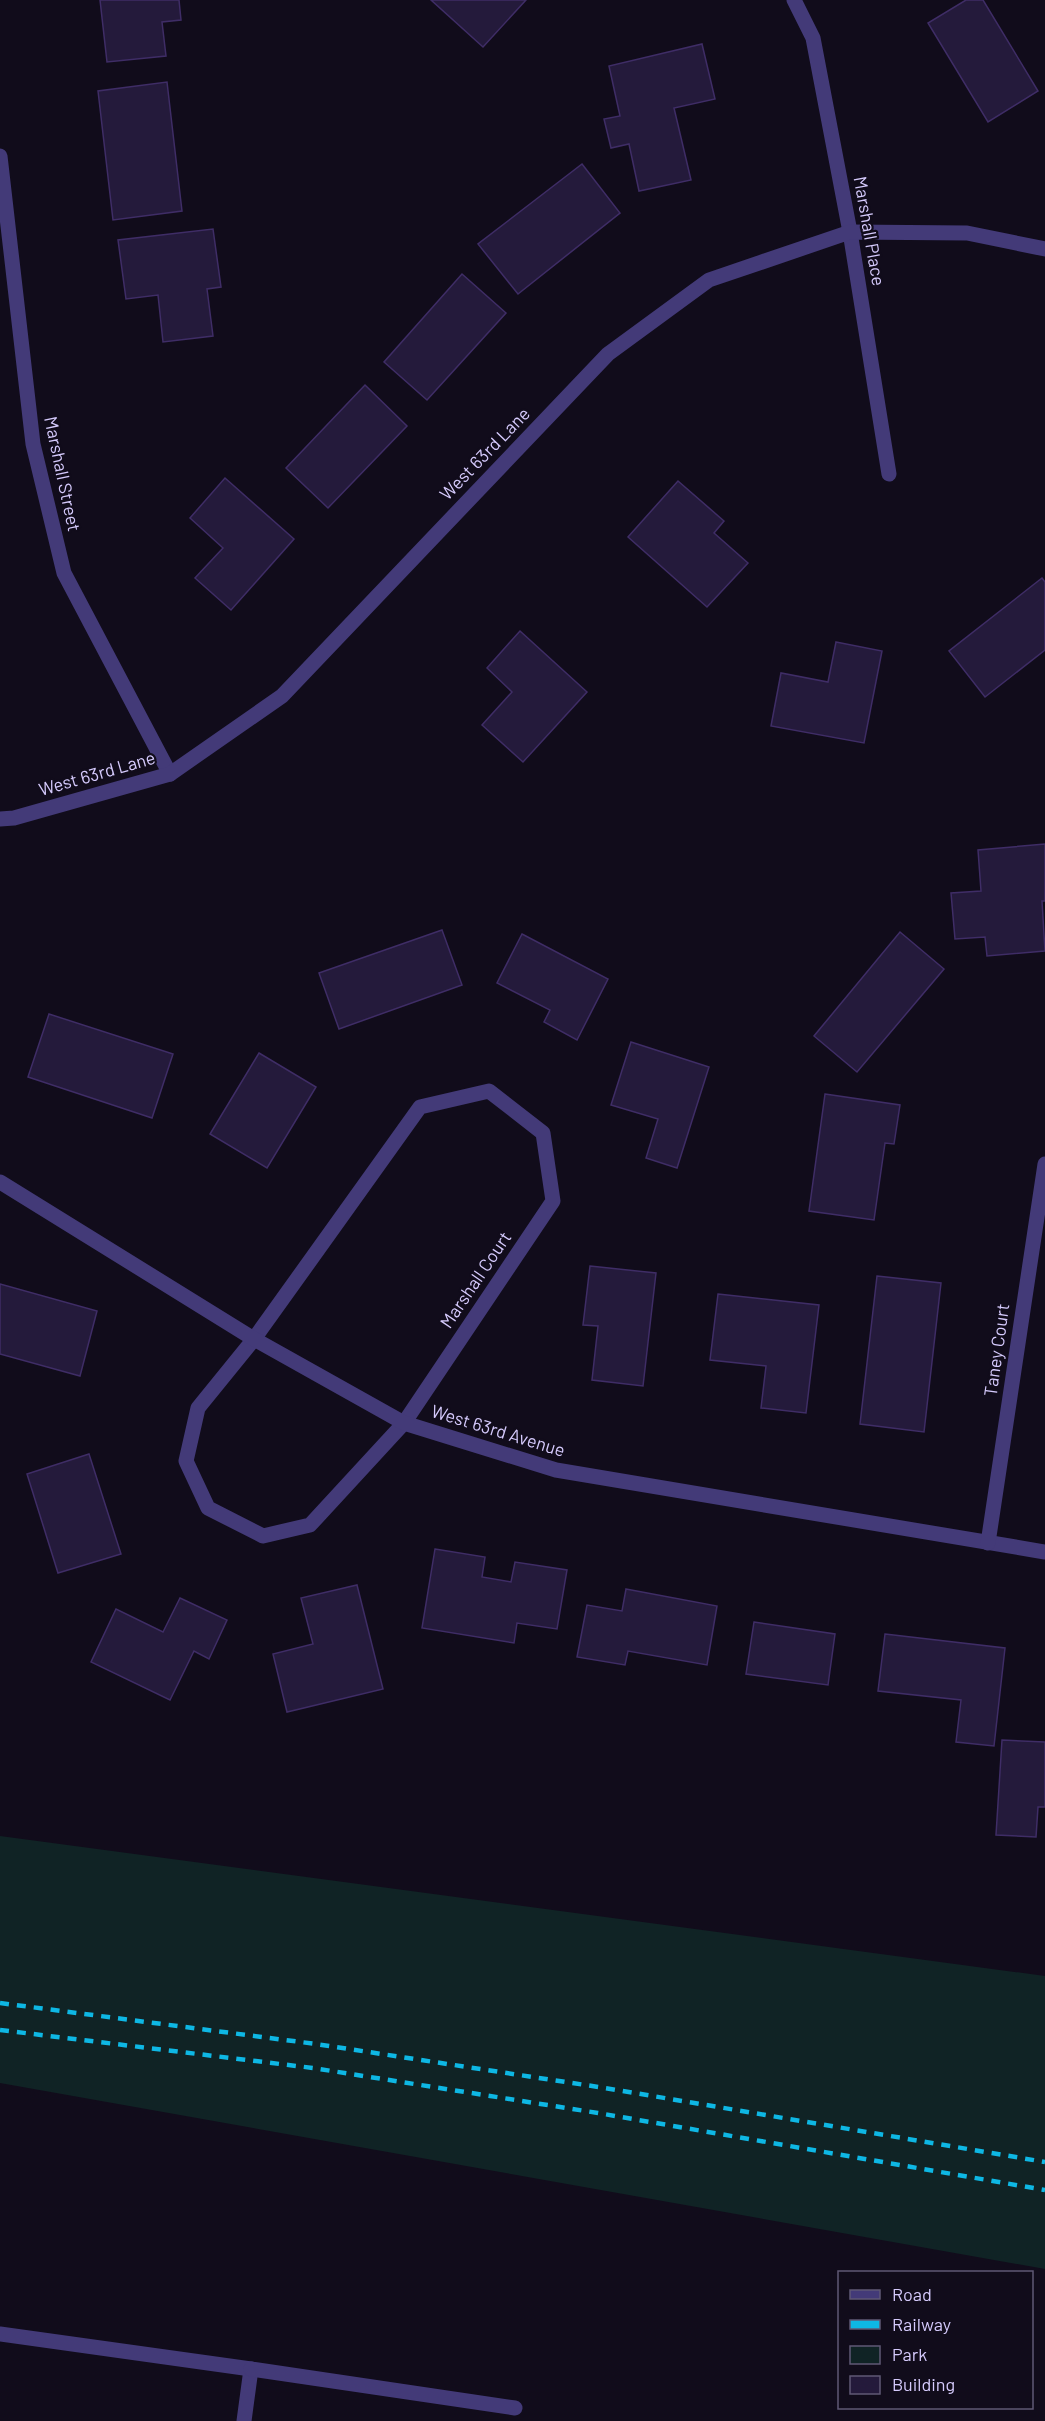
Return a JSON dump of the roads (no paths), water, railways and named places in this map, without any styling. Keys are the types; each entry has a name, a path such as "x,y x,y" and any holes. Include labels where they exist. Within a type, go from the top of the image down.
{"street":[{"name":"Marshall Place","path":"794,0 813,38 850,232 889,474"},
{"name":"Marshall Street","path":"0,156 33,444 64,573 170,774"},
{"name":"West 63rd Lane","path":"0,819 14,818 170,774 282,696 608,354 709,280 850,232 967,233 1045,249"},
{"name":"Marshall Court","path":"489,1090 543,1133 553,1200 404,1423 310,1525 263,1536 208,1508 186,1461 198,1408 254,1339 420,1107 489,1090"},
{"name":"Taney Court","path":"988,1543 1045,1164"},
{"name":"West 63rd Avenue","path":"0,1182 254,1339 404,1423 556,1470 1045,1552"},
{"path":"0,2334 515,2408"},
{"path":"244,2421 251,2369"}],"railway":[{"path":"0,2003 316,2044 605,2088 1045,2162"},
{"path":"0,2030 313,2068 598,2113 1045,2190"}]}
